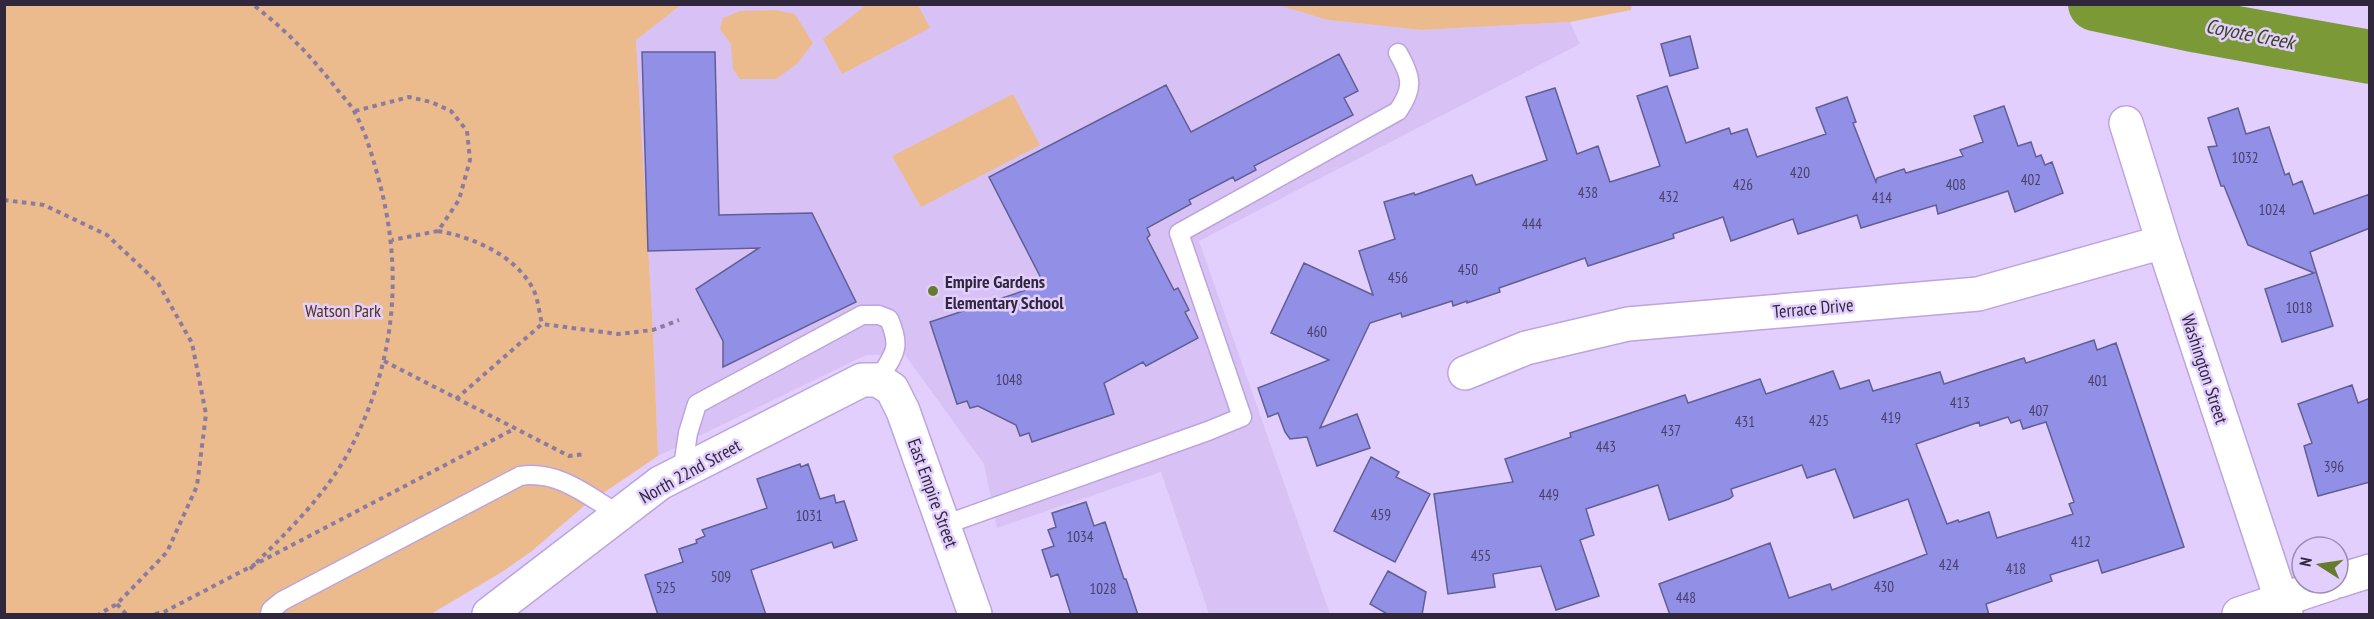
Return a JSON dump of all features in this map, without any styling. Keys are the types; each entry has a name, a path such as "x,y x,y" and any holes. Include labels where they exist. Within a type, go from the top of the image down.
{"street":[{"name":"Washington Street","path":"2126,123 2283,608"},
{"name":"Terrace Drive","path":"1465,373 1526,348 1628,324 1978,294 2163,243"},
{"name":"North 22nd Street","path":"489,615 660,483 862,380 878,380"},
{"name":"East Empire Street","path":"878,380 892,389 903,411 975,615"},
{"path":"2350,577 2370,570"},
{"path":"2239,615 2283,608 2308,595"}],"lane":[{"path":"944,525 1242,417 1179,233 1398,111 1409,96 1408,70 1398,53"},
{"path":"682,473 688,433 697,404 862,315 879,315 889,319 896,336 895,353 878,380"},
{"path":"270,615 282,601 520,476 536,473 565,481 618,514"}],"path":[{"path":"250,569 322,493 347,454 370,403 384,362 394,291 392,240 382,190 371,151 354,111 324,72 281,26 252,4"},
{"path":"354,111 408,97 431,102 451,111 467,131 470,160 459,200 438,231"},
{"path":"4,200 44,206 107,235 158,283 192,344 206,414 198,486 167,552 117,604 99,615"},
{"path":"392,240 438,231 455,234 495,251 517,266 534,289 542,324"},
{"path":"456,399 542,324 618,334 653,330 679,320"},
{"path":"384,362 569,456 585,454"},
{"path":"154,615 165,613 514,429"},
{"path":"117,604 126,615"}],"shaded area":[{"name":"Empire Gardens Elementary School","path":"1278,4 1328,20 1421,30 1570,22 1580,44 1199,241 1330,614 1209,614 1161,472 997,528 984,464 905,355 866,355 658,456 636,39 681,5"}],"green space":[{"name":"Watson Park","path":"4,5 681,5 636,40 658,456 584,506 532,551 502,572 431,614 5,614"},
{"path":"866,5 918,5 930,28 842,74 823,39"},
{"path":"1278,5 1632,5 1631,10 1570,22 1421,30 1328,20"},
{"path":"775,10 795,14 813,43 797,64 776,79 740,79 733,69 731,44 720,29 723,18 740,11"},
{"path":"1013,94 1040,145 921,207 892,156"}],"building":[{"path":"1690,36 1698,68 1670,76 1661,44"},
{"path":"642,52 715,52 719,215 812,213 856,302 723,367 723,341 696,289 759,248 648,251"},
{"path":"1339,54 1358,91 1344,98 1353,115 1254,166 1256,170 1235,181 1233,177 1189,200 1191,204 1147,228 1150,235 1147,238 1174,290 1178,288 1189,310 1185,312 1198,338 1146,366 1143,362 1104,383 1114,414 1032,442 1029,433 1020,436 1016,425 978,406 970,408 967,401 957,404 930,322 1044,284 989,177 1166,85 1191,132"},
{"path":"1667,86 1686,143 1729,128 1731,134 1747,129 1757,157 1826,134 1816,108 1847,97 1856,122 1853,123 1876,182 1877,178 1904,169 1906,173 1963,156 1960,150 1983,142 1974,116 2004,106 2018,146 2031,142 2036,157 2041,155 2045,165 2052,162 2063,193 2015,212 2008,191 1938,214 1936,205 1861,228 1857,215 1798,234 1793,219 1731,241 1723,217 1673,234 1674,238 1588,266 1585,258 1499,288 1500,292 1467,303 1467,301 1453,306 1452,301 1402,317 1401,313 1370,323 1320,428 1357,414 1370,448 1317,466 1307,437 1290,439 1278,413 1268,417 1258,388 1329,360 1271,333 1304,263 1373,295 1359,251 1395,239 1384,202 1414,193 1415,195 1472,175 1476,185 1547,160 1526,97 1555,88 1577,154 1598,146 1610,182 1660,166 1637,96"},
{"path":"2238,108 2246,134 2269,127 2285,175 2289,173 2293,185 2302,181 2314,214 2370,194 2370,228 2310,252 2333,326 2282,342 2265,289 2314,273 2248,245 2224,186 2221,186 2208,147 2217,146 2208,118"},
{"path":"2094,340 2097,350 2116,343 2184,547 2102,573 2098,560 2050,575 2052,581 1986,604 1989,615 1670,615 1659,584 1770,543 1789,598 1830,584 1832,590 1927,554 1908,499 1854,518 1835,469 1807,478 1802,465 1731,489 1733,496 1729,499 1669,520 1658,485 1586,509 1594,535 1580,540 1599,596 1556,610 1541,566 1493,574 1495,587 1448,594 1434,494 1513,482 1505,459 1571,437 1570,433 1685,395 1688,403 1760,379 1766,394 1833,371 1840,389 1869,380 1873,391 1940,372 1944,384 2024,358 2026,363","holes":["2008,417 2011,423 2020,420 2023,429 2046,422 2074,502 2069,504 2073,514 1997,538 1989,512 1947,524 1916,444 1979,422 1980,426"]},
{"path":"2352,385 2358,403 2370,398 2370,482 2318,496 2304,446 2312,443 2298,404"},
{"path":"1371,457 1399,472 1396,477 1430,494 1395,562 1334,531"},
{"path":"800,464 801,467 808,464 820,499 834,495 836,503 844,501 857,540 834,548 832,542 751,570 766,615 658,615 645,575 683,562 679,549 697,543 696,540 705,536 702,530 767,508 757,479"},
{"path":"1086,502 1094,526 1105,522 1138,615 1071,615 1058,574 1051,577 1042,550 1054,546 1048,530 1056,527 1052,513"},
{"path":"1388,571 1426,592 1422,615 1389,615 1370,604"}],"waterway":[{"name":"Coyote Creek","path":"2095,4 2198,26 2370,57"}],"place":[{"name":"Empire Gardens Elementary School","path":"933,291"}]}
